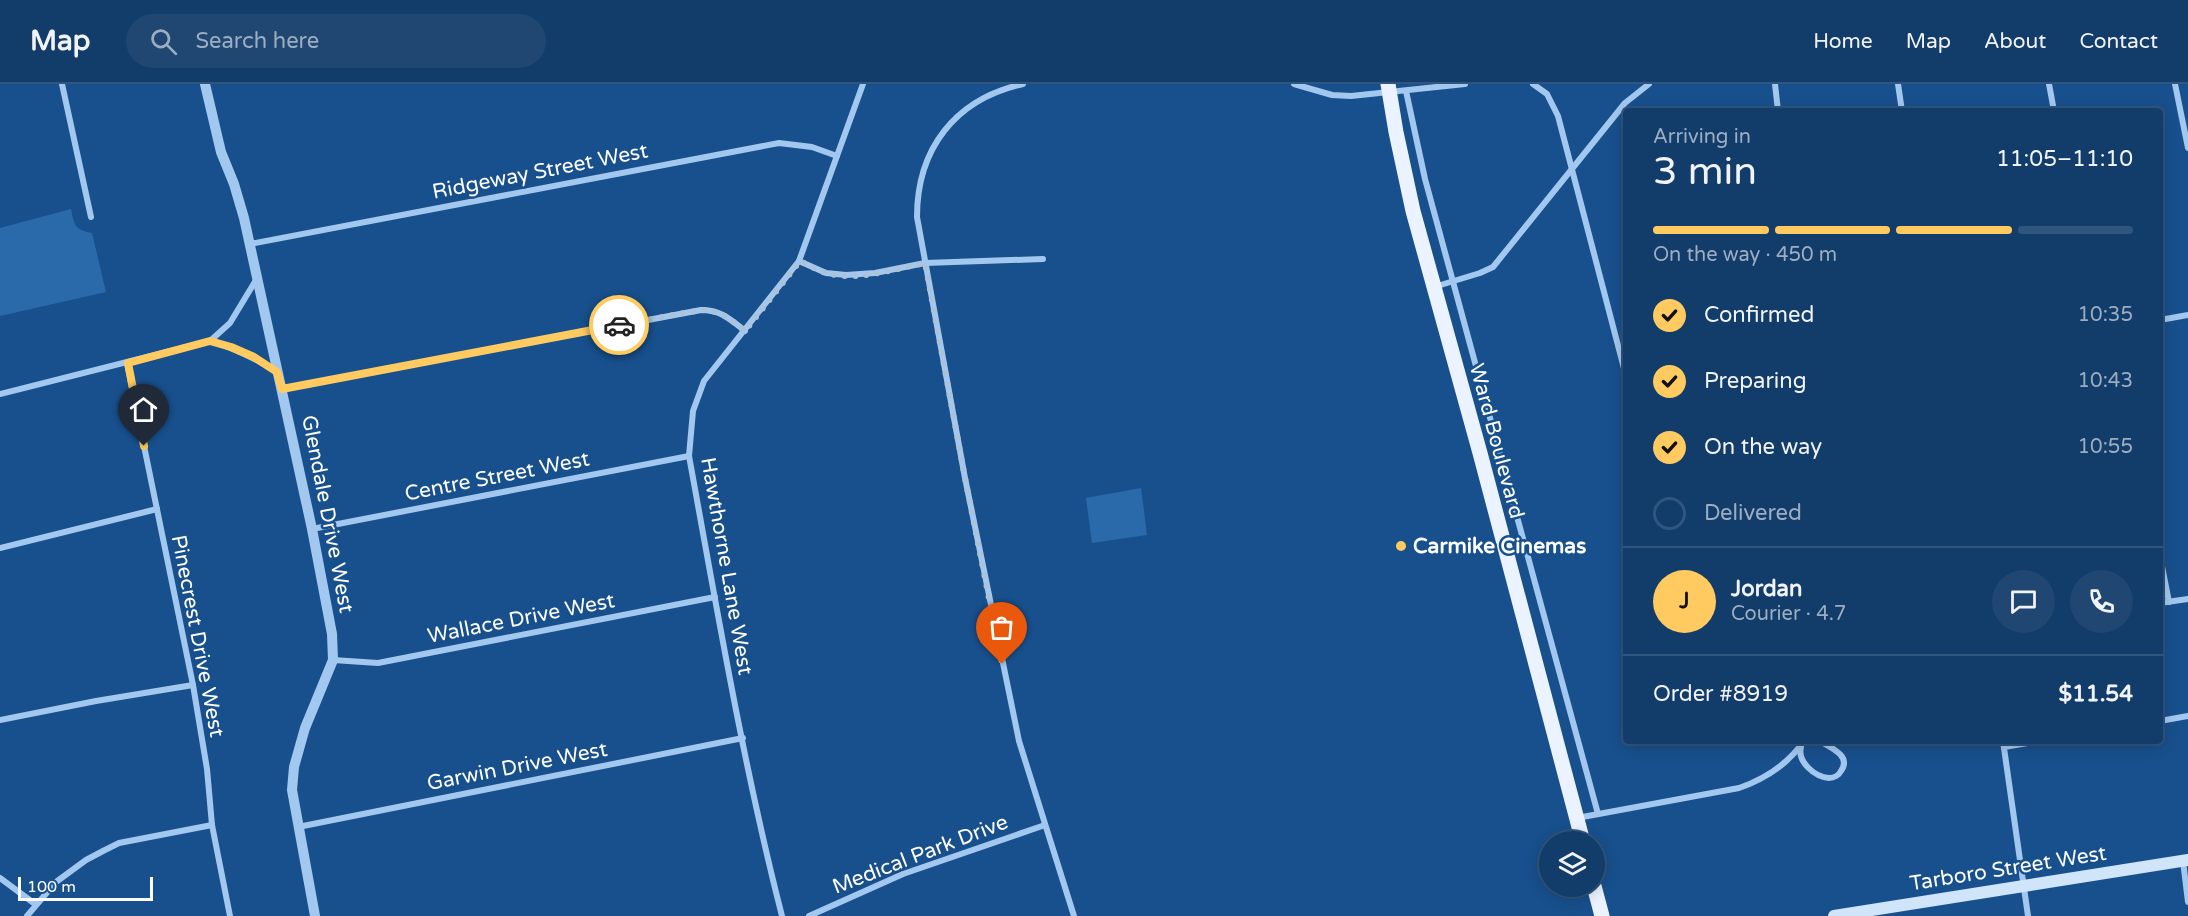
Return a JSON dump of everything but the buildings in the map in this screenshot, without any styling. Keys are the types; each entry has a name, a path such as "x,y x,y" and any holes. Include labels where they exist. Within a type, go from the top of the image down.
{"main road":[{"name":"Ward Boulevard","path":"1389,88 1405,178 1433,287 1480,453 1580,831"},
{"name":"Tarboro Street West","path":"1833,916 1882,912 2025,886 2185,861"},
{"path":"1597,897 1602,916"}],"street":[{"path":"62,84 91,217"},
{"name":"Glendale Drive West","path":"205,84 221,152 234,184 250,244 327,600 333,660 305,728 294,767 292,790 315,916"},
{"name":"Hawthorne Lane West","path":"782,916 743,738 689,456 693,411 704,381 800,261 862,84"},
{"path":"1023,84 986,97 971,106 949,125 933,148 923,170 917,199 918,226 965,478 1019,741 1074,916"},
{"path":"1294,84 1332,95 1389,88 1406,91 1465,84"},
{"path":"1533,84 1547,94 1558,116 1623,365"},
{"path":"1433,287 1493,267 1624,103 1649,84"},
{"path":"1775,84 1778,108"},
{"path":"1898,84 1902,108"},
{"path":"2049,84 2053,108"},
{"path":"2175,84 2186,127 2188,148"},
{"path":"1406,91 1425,179 1452,282 1598,814"},
{"name":"Ridgeway Street West","path":"250,244 778,143 812,147 837,156"},
{"path":"800,261 826,273 846,275 874,273 925,263 1043,259"},
{"path":"0,394 210,341 230,323 256,280"},
{"path":"282,389 701,310 713,310 724,314 745,331"},
{"path":"2163,319 2188,315"},
{"path":"210,341 254,357 277,372"},
{"name":"Pinecrest Drive West","path":"128,363 194,685 207,770 212,825 230,916"},
{"name":"Centre Street West","path":"312,529 689,456"},
{"path":"0,548 157,508"},
{"path":"2163,571 2169,602"},
{"name":"Wallace Drive West","path":"333,660 378,663 715,597"},
{"path":"2163,603 2188,599"},
{"path":"0,720 194,685"},
{"path":"2163,720 2188,716"},
{"name":"Garwin Drive West","path":"298,827 743,738"},
{"path":"1577,818 1739,788 1756,782 1773,772 1802,744"},
{"path":"1803,744 1801,757 1806,766 1827,778 1839,775 1844,767 1843,759 1837,751 1825,744"},
{"path":"2003,744 2028,916"},
{"path":"27,916 56,882 86,860 119,843 212,825"},
{"name":"Medical Park Drive","path":"809,916 910,871 1045,825"},
{"path":"2185,861 2188,902"},
{"path":"0,878 35,904"}],"shaded area":[{"path":"71,209 76,226 92,233 106,292 0,316 0,228"},
{"path":"1141,488 1147,535 1092,543 1086,498"}],"way so far":[{"path":"619,325 701,310 713,310 724,314 745,331 800,261 826,273 846,275 874,273 925,263 1002,664"}],"place":[{"name":"Carmike Cinemas","path":"1401,546"}],"route":[{"path":"144,446 128,363 210,341 254,357 277,372 282,389 619,325"}]}
